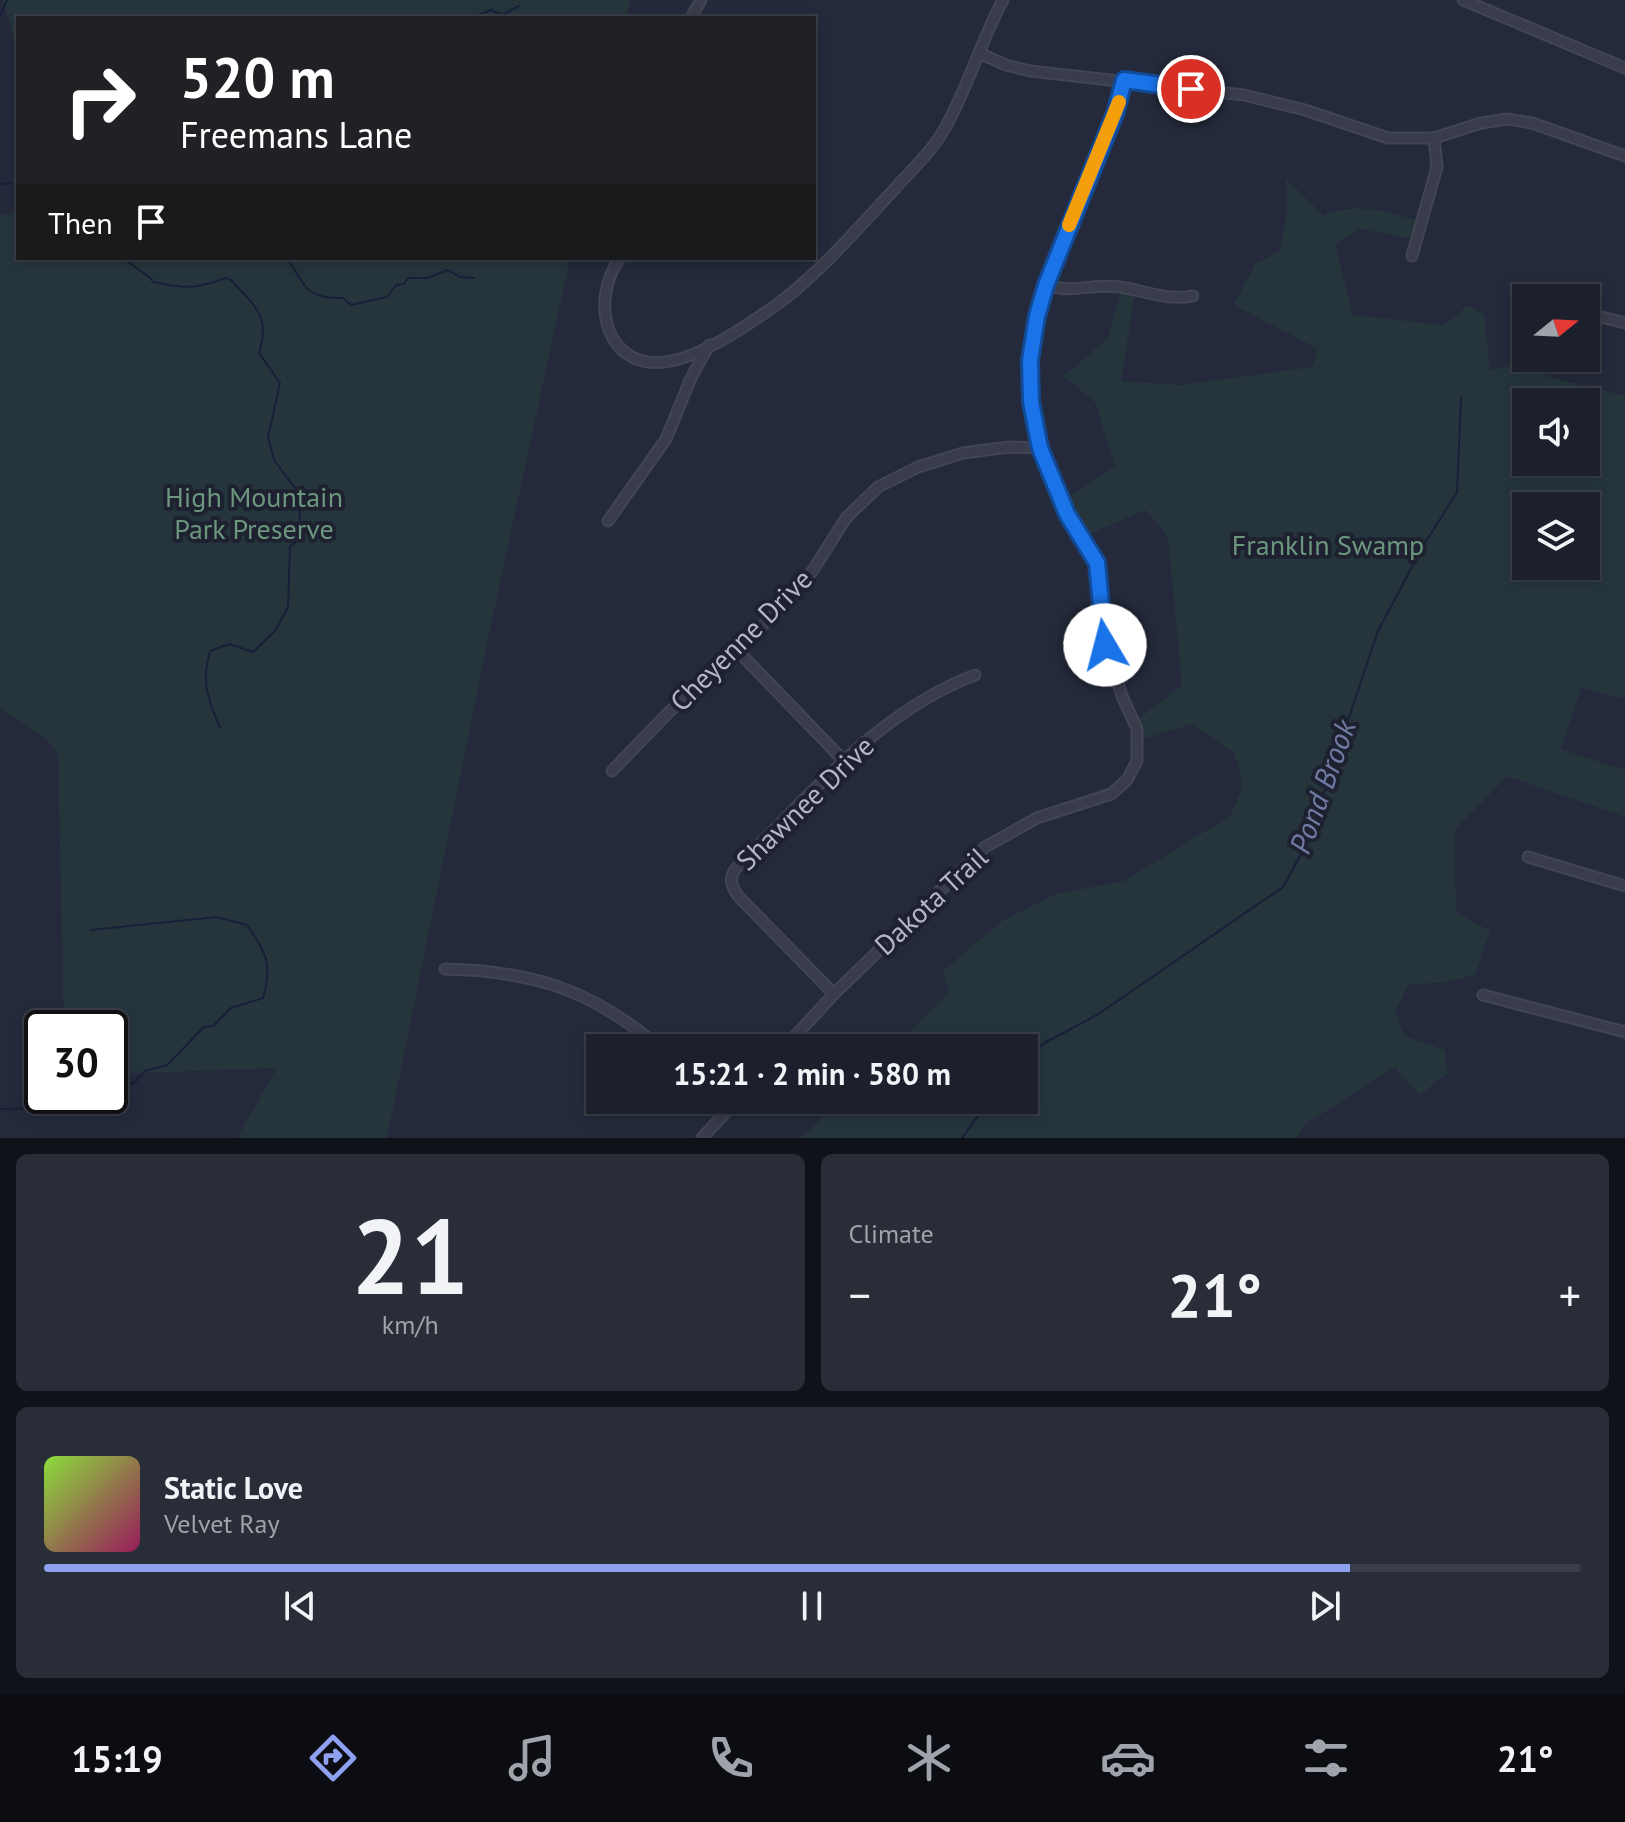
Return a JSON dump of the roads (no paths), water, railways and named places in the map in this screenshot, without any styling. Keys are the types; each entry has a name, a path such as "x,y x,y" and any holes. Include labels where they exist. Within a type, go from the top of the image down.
{"street":[{"path":"619,260 608,278 603,302 606,323 621,347 639,358 659,362 680,359 784,299 829,259 939,139 1003,0"},
{"path":"1463,0 1625,68"},
{"path":"979,53 1030,71 1124,80 1275,101 1388,138 1434,138 1494,120 1519,120 1625,156"},
{"name":"Dakota Trail","path":"797,1034 985,847 1037,818 1111,794 1127,780 1137,761 1137,729 1105,645 1097,563 1067,514 1040,448 1031,402 1030,360 1046,285 1116,111 1124,80"},
{"path":"1412,256 1437,167 1434,138"},
{"path":"1046,285 1067,290 1118,287 1171,298 1193,296"},
{"path":"1600,317 1625,323"},
{"path":"608,521 666,439 691,378 709,345"},
{"name":"Cheyenne Drive","path":"612,771 795,592 846,518 878,487 918,467 963,453 1009,447 1040,448"},
{"path":"737,650 845,762"},
{"name":"Shawnee Drive","path":"834,994 739,897 731,883 734,869 845,762 901,714 920,701 975,675"},
{"path":"1528,857 1625,886"},
{"path":"445,969 503,973 564,987 620,1015 643,1034"},
{"path":"1483,995 1625,1032"},
{"path":"702,1138 724,1114"}],"waterway":[{"path":"0,16 7,0"},
{"path":"476,16 491,10 502,15 519,6"},
{"path":"0,184 16,183"},
{"path":"126,260 153,282 190,287 226,278 231,280 254,305 262,320 259,353 280,383 268,437 274,460 298,492 300,522 299,537 290,546 288,607 275,631 253,652 229,644 210,651 207,690 220,728"},
{"path":"288,260 308,289 321,296 343,298 351,305 387,297 396,285 404,284 408,278 427,278 448,270 460,277 474,278"},
{"name":"Pond Brook","path":"1038,1048 1097,1015 1283,887 1307,843 1378,631 1422,548 1457,492 1461,398"},
{"path":"91,930 216,917 247,925 266,959 263,998 231,1008 213,1026 204,1027 167,1065 145,1071 128,1085"},
{"path":"0,1109 24,1108"},
{"name":"Pond Brook","path":"962,1138 979,1114"}],"park label":[{"name":"High Mountain Park Preserve","path":"254,513"},
{"name":"Franklin Swamp","path":"1328,545"}]}
